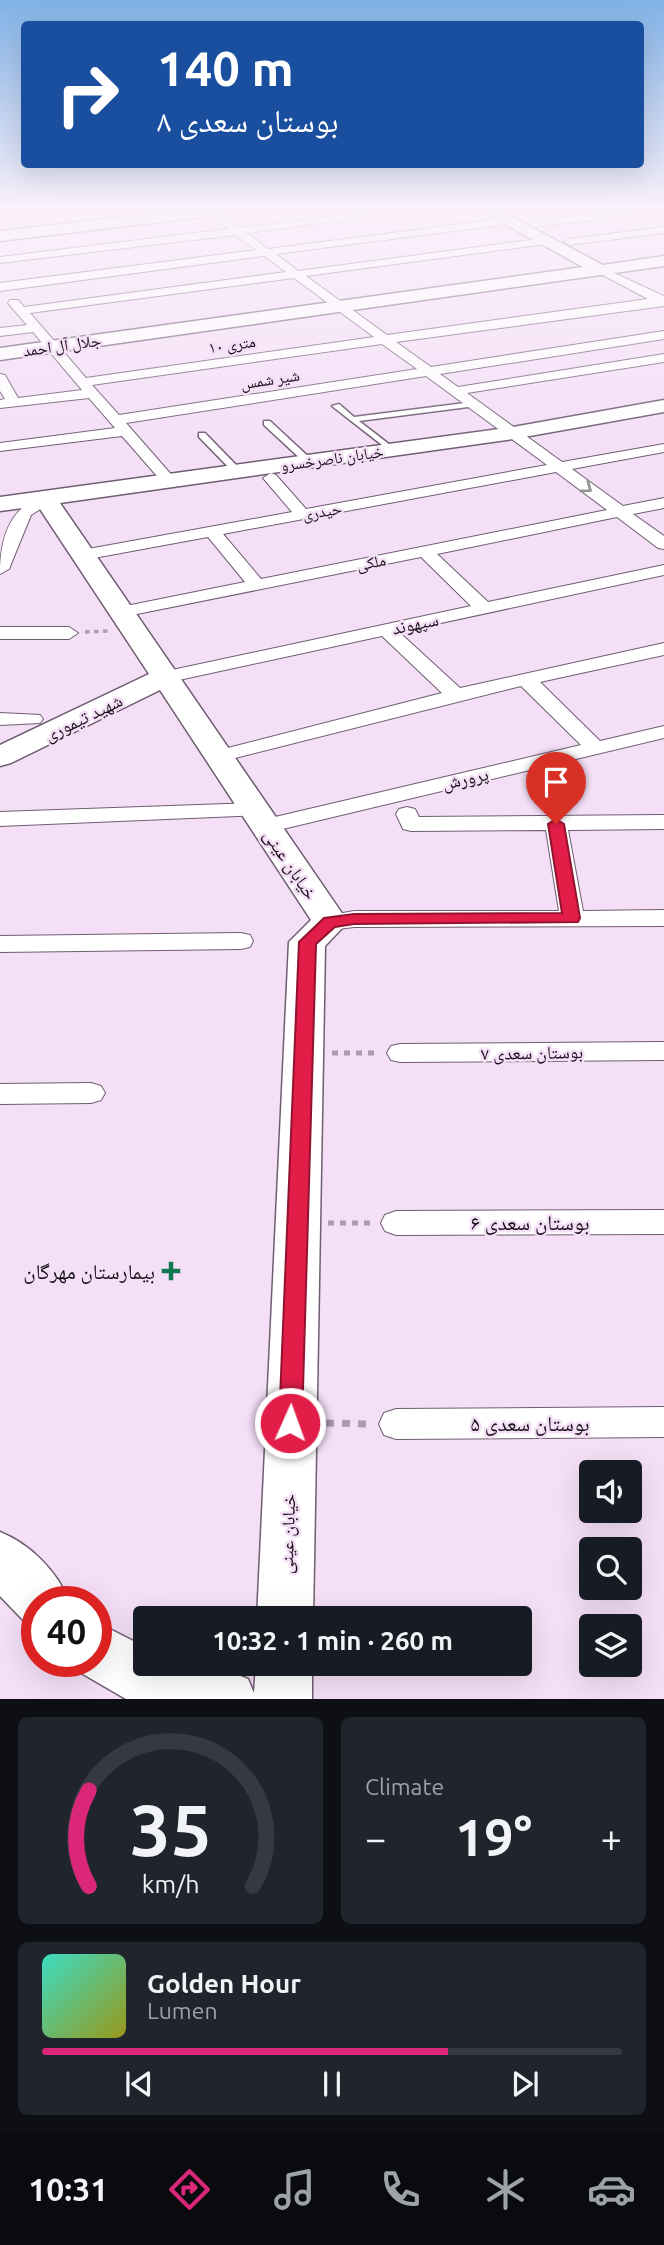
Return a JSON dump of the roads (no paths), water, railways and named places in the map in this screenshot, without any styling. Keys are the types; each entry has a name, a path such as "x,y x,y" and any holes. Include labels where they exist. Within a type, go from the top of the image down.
{"street":[{"path":"11,306 194,286"},
{"path":"314,286 664,544"},
{"name":"جلال آل احمد","path":"0,354 484,286"},
{"path":"634,286 663,301"},
{"path":"0,287 11,306 36,328 168,480"},
{"name":"۱۰ متری","path":"7,403 386,340 663,301"},
{"path":"0,332 36,328"},
{"path":"429,372 664,335"},
{"path":"456,391 664,358"},
{"name":"شیر شمس","path":"0,447 429,372"},
{"path":"0,378 7,403"},
{"name":"خیابان ناصرخسرو","path":"0,504 38,503 168,480 513,433 664,406"},
{"name":"حیدری","path":"83,555 664,449"},
{"path":"271,478 303,515"},
{"path":"0,520 38,503"},
{"path":"1,563 38,503"},
{"name":"خیابان عینی","path":"38,503 83,555 330,922 307,942 285,1606"},
{"name":"ملکی","path":"127,621 257,585 664,503"},
{"path":"212,531 257,585"},
{"path":"424,551 484,608"},
{"name":"سپهوند","path":"165,677 664,570"},
{"path":"386,629 456,695"},
{"path":"0,633 69,633"},
{"path":"219,756 456,695 664,649"},
{"name":"شهید تیموری","path":"0,757 165,677"},
{"path":"526,680 596,747"},
{"path":"0,719 33,719"},
{"name":"پرورش","path":"0,820 260,818 664,732"},
{"path":"407,814 411,824 664,822"},
{"path":"556,824 572,918"},
{"path":"330,922 354,919 664,918"},
{"path":"0,944 241,941"},
{"name":"بوستان سعدی ۷","path":"400,1053 664,1051"},
{"path":"0,1094 91,1093"},
{"name":"بوستان سعدی ۶","path":"396,1223 664,1222"},
{"name":"بوستان سعدی ۵","path":"396,1424 664,1422"},
{"path":"0,1558 27,1586"},
{"path":"112,1659 142,1677 228,1699"},
{"path":"283,1699 284,1676"}],"lane":[{"path":"353,419 473,404"},
{"path":"336,406 391,450"},
{"path":"267,423 308,461"},
{"path":"202,435 237,471"}],"place":[{"name":"بیمارستان مهرگان","path":"171,1271"}]}
